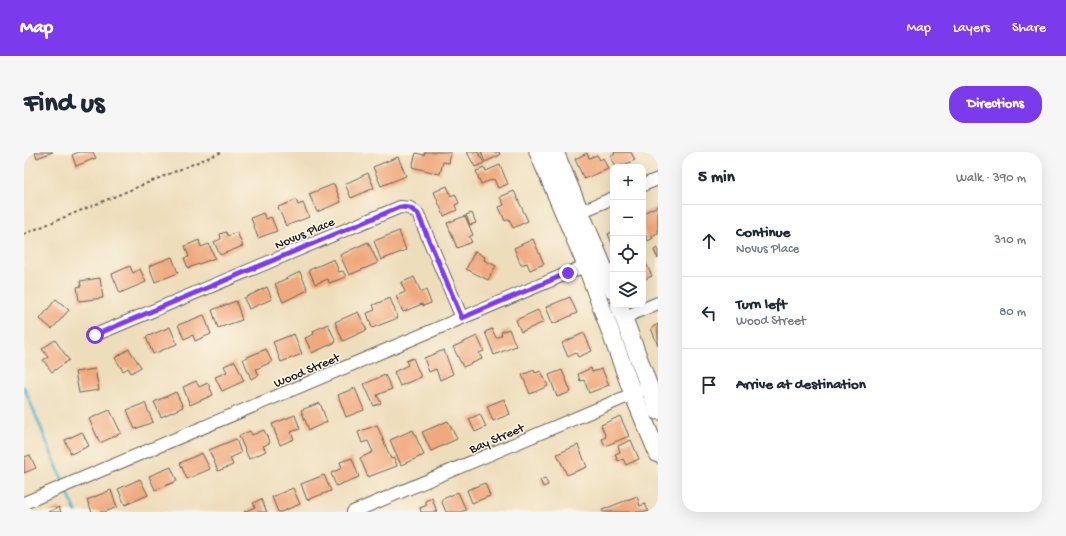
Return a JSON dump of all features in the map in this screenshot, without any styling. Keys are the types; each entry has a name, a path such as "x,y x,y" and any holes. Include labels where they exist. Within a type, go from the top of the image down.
{"main road":[{"path":"538,152 574,214"},
{"path":"555,152 574,214 593,263 633,394 658,454"},
{"path":"593,263 610,286"},
{"path":"622,311 658,411"}],"street":[{"path":"646,184 658,179"},
{"path":"574,214 610,199"},
{"name":"Novus Place","path":"95,335 400,207 410,208 418,214 462,318"},
{"name":"Wood Street","path":"24,503 593,263"},
{"path":"622,311 658,303"},
{"name":"Bay Street","path":"353,512 650,387"}],"path":[{"path":"24,234 222,152"}],"building":[{"path":"35,152 53,152 37,158"},
{"path":"79,152 93,152 96,158 76,166 72,155"},
{"path":"425,152 451,152 449,163 443,162 440,174 412,167 416,153 424,155"},
{"path":"467,152 478,152 484,163 475,167"},
{"path":"481,152 499,152 500,155 485,162"},
{"path":"614,152 631,152 635,160 626,164 614,164 610,156 615,154"},
{"path":"587,153 589,158 597,155 600,160 603,158 608,169 584,179 575,159"},
{"path":"398,157 406,176 381,186 373,167"},
{"path":"500,165 508,184 498,188 494,179 481,184 476,171 485,168 486,171"},
{"path":"368,173 374,188 351,198 345,184"},
{"path":"334,184 341,202 317,212 309,194"},
{"path":"447,186 451,196 455,194 459,203 455,205 457,210 444,216 434,192"},
{"path":"514,191 528,221 513,228 509,219 505,221 499,207 504,205 500,197"},
{"path":"296,200 298,205 303,203 309,217 286,226 278,207"},
{"path":"658,206 658,233 652,236 653,238 648,241 646,236 646,212"},
{"path":"263,213 266,219 271,217 277,231 258,238 251,218"},
{"path":"472,213 476,223 470,225 466,215"},
{"path":"465,216 473,235 469,237 472,242 457,248 447,223"},
{"path":"399,231 406,250 381,260 374,241"},
{"path":"226,232 228,236 237,232 243,246 220,255 214,242 221,239 220,234"},
{"path":"533,239 544,264 530,270 527,263 521,265 514,248"},
{"path":"199,240 201,247 209,244 215,258 188,268 184,258 189,257 185,246"},
{"path":"368,242 378,263 349,275 340,255"},
{"path":"658,248 658,259 654,250"},
{"path":"475,251 485,257 484,260 496,266 488,280 466,269"},
{"path":"172,257 178,273 155,282 149,266"},
{"path":"334,259 339,272 343,271 346,277 329,283 328,279 315,284 309,270"},
{"path":"646,263 652,276 646,279"},
{"path":"130,266 133,273 140,269 146,282 120,293 112,274"},
{"path":"300,272 308,290 283,302 275,284"},
{"path":"414,277 421,292 426,290 431,303 423,306 422,304 403,312 396,296 405,292 401,283"},
{"path":"100,278 103,298 79,301 77,287 81,286 80,281"},
{"path":"267,287 272,299 249,309 244,298"},
{"path":"570,297 577,313 553,324 546,307"},
{"path":"390,298 398,318 372,328 367,313 375,310 373,305"},
{"path":"56,299 69,310 52,329 40,319"},
{"path":"236,301 242,320 218,328 212,310"},
{"path":"538,310 544,322 521,332 516,320"},
{"path":"358,312 367,330 343,341 335,322"},
{"path":"204,315 211,334 195,341 193,335 184,339 178,325"},
{"path":"328,324 336,342 312,353 305,338 314,334 313,331"},
{"path":"658,324 658,346 651,328"},
{"path":"170,327 177,344 153,354 146,337"},
{"path":"492,329 496,338 502,335 501,332 509,329 516,346 494,355 485,332"},
{"path":"584,333 592,351 578,357 576,353 568,357 562,343"},
{"path":"294,334 302,354 281,362 273,342"},
{"path":"477,336 484,351 479,353 482,359 463,367 453,347"},
{"path":"55,340 69,360 52,372 43,360 48,357 42,349"},
{"path":"129,349 141,367 131,373 128,368 123,371 115,358"},
{"path":"266,349 272,362 256,369 259,375 251,379 243,359"},
{"path":"444,350 453,374 440,380 436,369 429,372 424,358"},
{"path":"413,358 421,377 400,386 394,372 408,365 406,361"},
{"path":"235,361 244,381 222,391 215,377 227,372 224,366"},
{"path":"591,368 592,372 602,369 609,385 589,393 584,380 580,381 578,374"},
{"path":"95,369 99,390 79,393 75,372"},
{"path":"534,370 535,373 541,371 548,386 530,394 522,375"},
{"path":"562,370 571,392 557,397 549,375"},
{"path":"385,375 392,389 377,395 381,403 374,406 364,384"},
{"path":"196,381 199,387 208,383 213,395 190,405 183,387"},
{"path":"355,388 364,410 346,417 338,395"},
{"path":"176,392 183,407 161,417 154,402"},
{"path":"504,399 510,414 493,421 487,406"},
{"path":"145,403 153,422 135,429 127,410"},
{"path":"320,403 327,422 309,430 301,410"},
{"path":"110,410 121,433 100,443 89,419"},
{"path":"480,414 486,427 475,432 469,419"},
{"path":"295,415 300,429 291,432 294,439 280,445 272,424"},
{"path":"620,416 629,436 605,446 602,439 606,437 601,425"},
{"path":"448,421 457,439 431,451 422,432"},
{"path":"377,425 391,459 394,458 397,466 368,477 360,458 373,452 368,441 362,443 358,432"},
{"path":"264,430 270,443 263,446 266,451 249,459 239,436 250,431 252,435"},
{"path":"413,430 424,455 401,465 390,440"},
{"path":"82,432 89,446 71,454 65,440"},
{"path":"236,439 241,453 230,458 233,465 218,471 209,450"},
{"path":"631,440 639,459 626,465 623,459 618,461 615,454 620,452 618,446"},
{"path":"578,445 587,467 567,475 557,454"},
{"path":"202,453 210,469 187,479 180,463"},
{"path":"30,455 36,468 24,473 24,457"},
{"path":"352,458 359,477 336,486 331,473 342,468 340,462"},
{"path":"171,467 177,481 155,490 149,476"},
{"path":"324,475 331,491 307,500 301,484"},
{"path":"545,478 548,485 543,487 540,480"},
{"path":"140,479 148,495 125,505 118,489"},
{"path":"485,483 490,496 472,503 467,490"},
{"path":"293,488 300,504 278,512 272,497"},
{"path":"111,490 117,507 105,512 92,512 87,500"},
{"path":"458,492 466,510 461,512 446,512 441,500"},
{"path":"637,496 640,506 645,504 649,512 603,512 602,510"},
{"path":"432,498 437,512 421,512 420,508 427,505 425,501"},
{"path":"261,499 267,512 244,512 255,507 253,503"},
{"path":"59,507 61,512 48,512"}],"waterway":[{"path":"24,387 64,484"},
{"path":"66,489 76,512"}],"route":[{"path":"95,335 400,207 410,208 415,210 418,214 462,318 568,273"}]}
